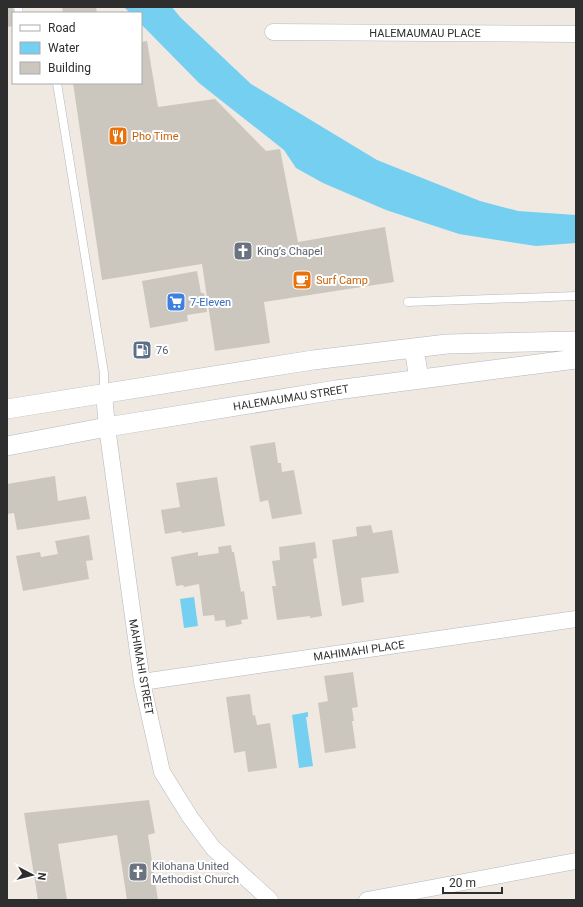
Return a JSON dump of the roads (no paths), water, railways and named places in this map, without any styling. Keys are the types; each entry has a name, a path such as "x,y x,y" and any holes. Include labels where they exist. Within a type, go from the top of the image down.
{"street":[{"name":"HALEMAUMAU PLACE","path":"273,32 576,34"},
{"path":"7,409 313,360 447,344 576,341"},
{"path":"414,348 418,379"},
{"name":"HALEMAUMAU STREET","path":"7,446 107,427 336,390 576,360"},
{"name":"MAHIMAHI STREET","path":"104,394 107,427 142,682 162,772 190,817 213,848 270,900"},
{"name":"MAHIMAHI PLACE","path":"142,682 576,619"},
{"path":"367,900 576,861"}],"lane":[{"path":"56,84 104,373 104,394"},
{"path":"408,302 576,296"}],"water":[{"path":"124,7 172,7 180,17 251,84 377,160 480,201 518,211 576,215 576,243 536,246 459,234 386,210 323,183 296,168 284,150 199,83 142,25 142,12 129,12"},
{"path":"194,597 198,626 184,628 180,599"},
{"path":"308,712 308,717 306,717 313,766 299,768 292,715"}],"place":[{"name":"Pho Time","path":"118,136"},
{"name":"King’s Chapel","path":"243,251"},
{"name":"Surf Camp","path":"302,280"},
{"name":"7-Eleven","path":"176,302"},
{"name":"76","path":"142,350"},
{"name":"Kilohana United Methodist Church","path":"138,872"}]}
